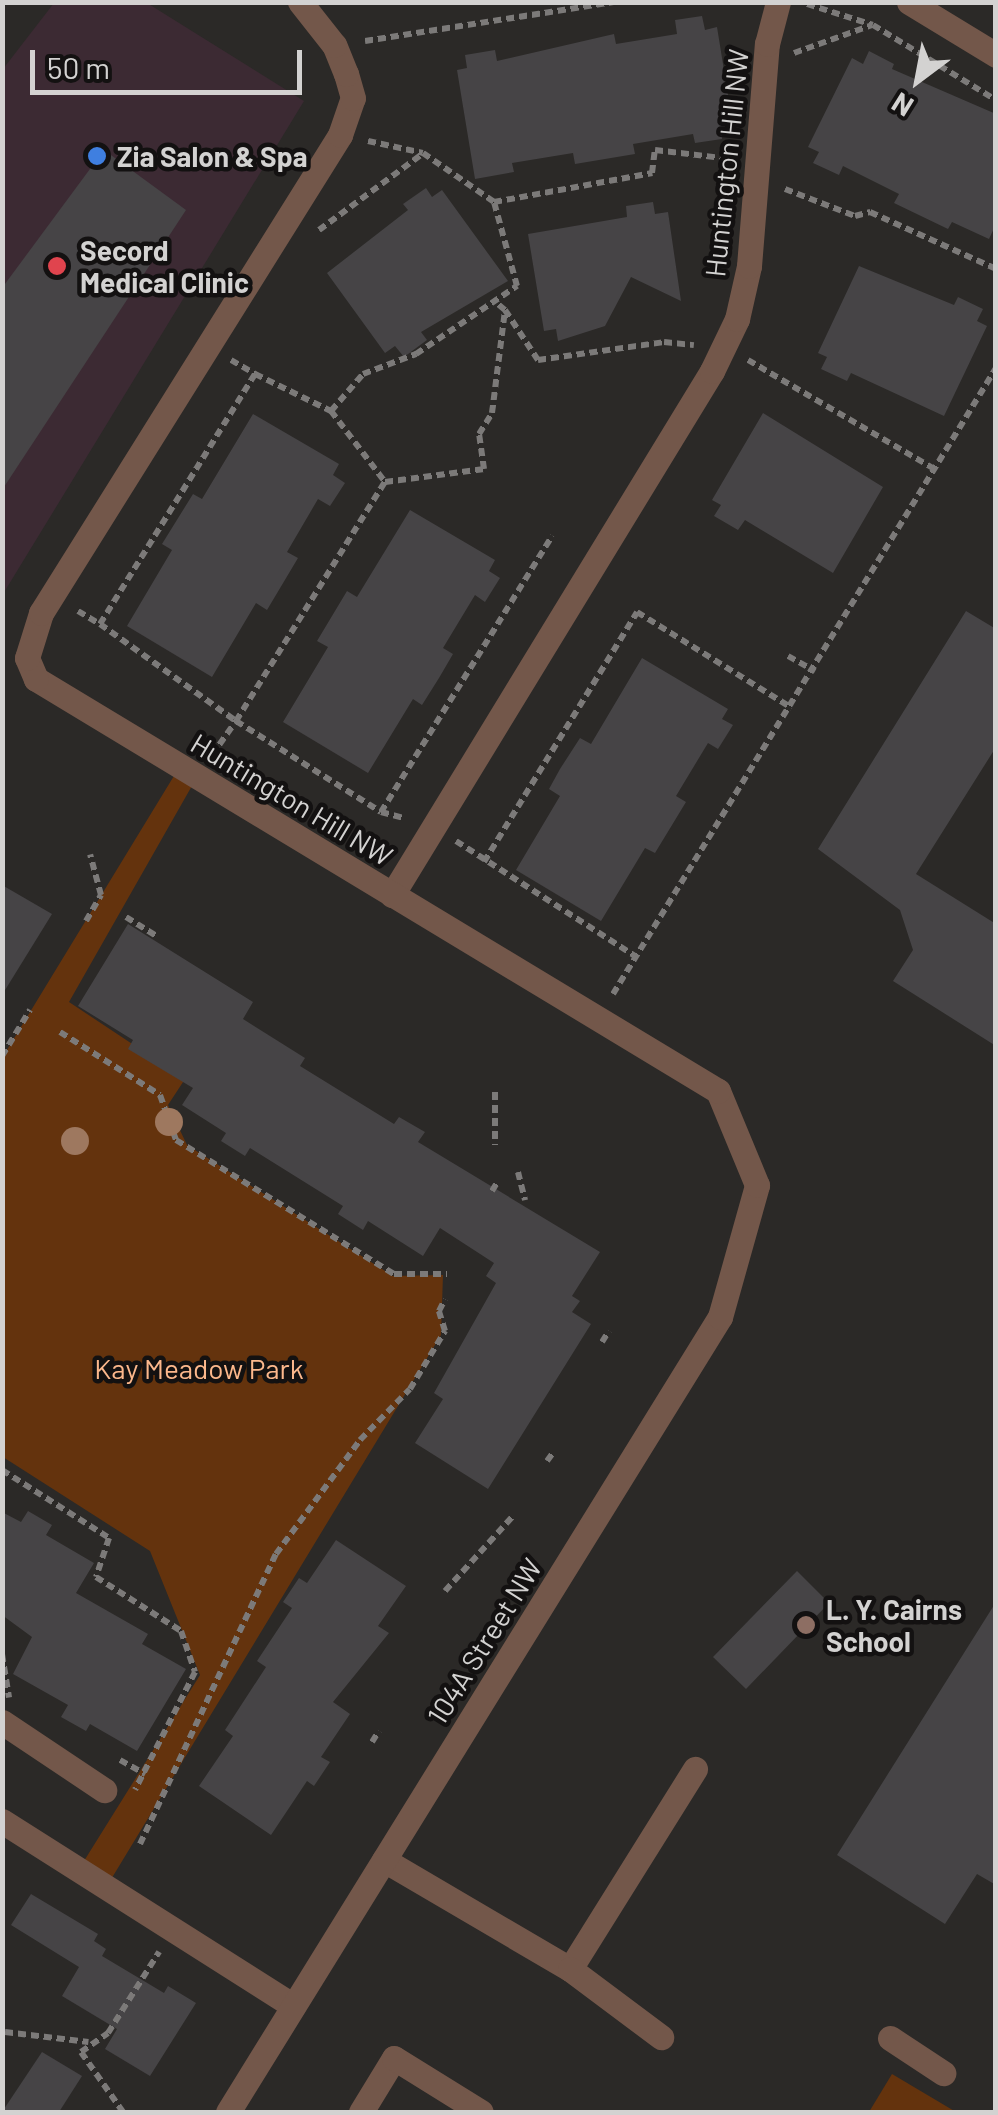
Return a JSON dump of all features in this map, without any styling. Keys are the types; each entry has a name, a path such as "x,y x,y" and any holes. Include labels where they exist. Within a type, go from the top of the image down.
{"street":[{"name":"Huntington Hill NW","path":"300,2 334,45 353,98 340,136 41,613 27,658 36,679 392,894 723,349 749,266 767,44 777,3"},
{"path":"910,2 996,55"},
{"path":"392,894 598,1018"},
{"name":"104A Street NW","path":"228,2112 720,1316 757,1186 718,1092 598,1018"},
{"path":"2,1722 104,1790"},
{"path":"570,1969 696,1769"},
{"path":"2,1821 293,2006"},
{"path":"384,1860 570,1969 661,2037"},
{"path":"890,2038 942,2073"},
{"path":"361,2112 394,2058 482,2112"}],"path":[{"path":"334,45 614,2"},
{"path":"777,3 813,4 873,25 996,100"},
{"path":"792,53 873,25"},
{"path":"332,410 363,374 416,354 517,286 494,202 423,153 340,136"},
{"path":"494,202 652,173 655,150 731,159 756,178 855,216 870,212 996,270"},
{"path":"310,236 423,153"},
{"path":"493,299 505,310 538,360 686,340 703,350 723,349 932,468"},
{"path":"385,482 484,469 479,434 492,413 505,310"},
{"path":"598,1018 815,671 932,468 996,368"},
{"path":"100,624 255,374 332,410 385,482"},
{"path":"236,720 385,482"},
{"path":"381,812 552,536"},
{"path":"73,608 236,720 381,812 434,826 636,957"},
{"path":"484,862 637,612 792,708"},
{"path":"788,656 815,671"},
{"path":"86,921 101,895 90,854"},
{"path":"126,917 158,937"},
{"path":"2,1056 30,1010"},
{"path":"60,1032 160,1095 176,1140 394,1274 447,1274"},
{"path":"494,1092 495,1145"},
{"path":"518,1172 525,1200"},
{"path":"492,1190 498,1182"},
{"path":"140,1844 276,1554 360,1440 410,1389 445,1332 438,1311 445,1299"},
{"path":"602,1342 608,1331"},
{"path":"2,1470 109,1538 96,1577 181,1631 195,1672 132,1794"},
{"path":"445,1591 514,1514"},
{"path":"372,1742 379,1730"},
{"path":"123,2112 81,2052 88,2042 108,2033 173,1929"},
{"path":"3,2032 88,2042"}],"shaded area":[{"path":"54,3 147,3 304,101 3,594 3,69"}],"green space":[{"name":"Kay Meadow Park","path":"180,766 197,777 69,1002 185,1079 168,1105 187,1145 393,1276 443,1275 441,1335 107,1886 79,1869 200,1675 150,1551 3,1457 2,1058"},
{"path":"892,2074 956,2112 869,2112"}],"building":[{"path":"702,16 705,30 717,27 733,126 721,128 722,139 695,143 693,134 633,144 635,154 575,164 573,153 512,163 514,172 475,179 457,70 467,68 465,55 495,50 497,61 614,34 616,44 677,34 675,20"},
{"path":"869,51 894,64 892,69 996,114 996,224 989,239 952,222 948,229 894,203 899,194 843,166 839,175 813,163 819,152 808,147 852,58 863,64"},
{"path":"104,150 186,210 2,490 2,288"},
{"path":"426,188 432,197 442,190 508,281 421,332 427,340 404,357 395,346 385,353 327,273 408,210 403,204"},
{"path":"653,202 655,214 668,212 681,301 631,277 605,326 558,341 556,329 544,331 528,234 627,217 626,206"},
{"path":"859,266 954,305 958,297 983,309 977,321 987,326 944,416 851,373 847,381 821,369 827,357 818,353"},
{"path":"763,413 883,487 833,573 745,520 738,530 714,516 721,505 712,500"},
{"path":"253,414 339,464 333,475 345,483 330,506 318,499 287,552 298,558 267,610 256,603 212,677 127,626 172,550 162,544 193,494 202,499"},
{"path":"410,510 495,560 489,571 500,578 485,602 475,595 443,648 453,654 439,678 422,705 413,699 368,773 283,722 328,647 317,641 347,591 357,597"},
{"path":"966,611 996,629 996,747 916,874 996,924 996,1046 893,981 913,950 900,910 818,849"},
{"path":"642,658 728,709 722,719 733,725 718,749 708,743 676,796 686,802 655,853 645,848 601,921 516,870 560,796 549,789 560,769 580,738 591,744"},
{"path":"2,885 52,914 2,995"},
{"path":"128,924 253,1002 243,1019 305,1058 300,1066 394,1124 399,1117 425,1132 418,1142 600,1252 572,1296 580,1301 572,1312 591,1324 488,1489 415,1443 443,1399 434,1393 496,1283 486,1276 494,1263 440,1228 423,1256 368,1221 363,1230 338,1214 343,1206 250,1148 245,1156 221,1141 226,1133 182,1105 193,1088 128,1049 133,1040 78,1006"},
{"path":"28,1511 52,1525 46,1535 94,1563 76,1593 148,1634 142,1644 186,1669 137,1751 90,1724 86,1731 61,1717 68,1705 13,1674 32,1637 2,1615 2,1512 21,1522"},
{"path":"336,1540 406,1586 378,1626 389,1633 333,1702 350,1714 321,1757 330,1762 314,1786 307,1781 271,1835 199,1786 233,1736 225,1730 266,1667 257,1661 292,1608 283,1602 299,1578 307,1583"},
{"path":"797,1571 829,1603 746,1689 713,1657"},
{"path":"996,1602 996,1885 977,1874 945,1924 837,1855"},
{"path":"31,1894 98,1934 94,1941 106,1949 102,1956 164,1993 168,1986 196,2003 150,2076 105,2049 117,2029 62,1996 79,1967 11,1925"},
{"path":"42,2052 82,2076 59,2112 2,2112"}],"place":[{"name":"Zia Salon & Spa","path":"97,156"},
{"name":"Secord Medical Clinic","path":"57,266"},
{"name":"L. Y. Cairns School","path":"806,1625"}]}
